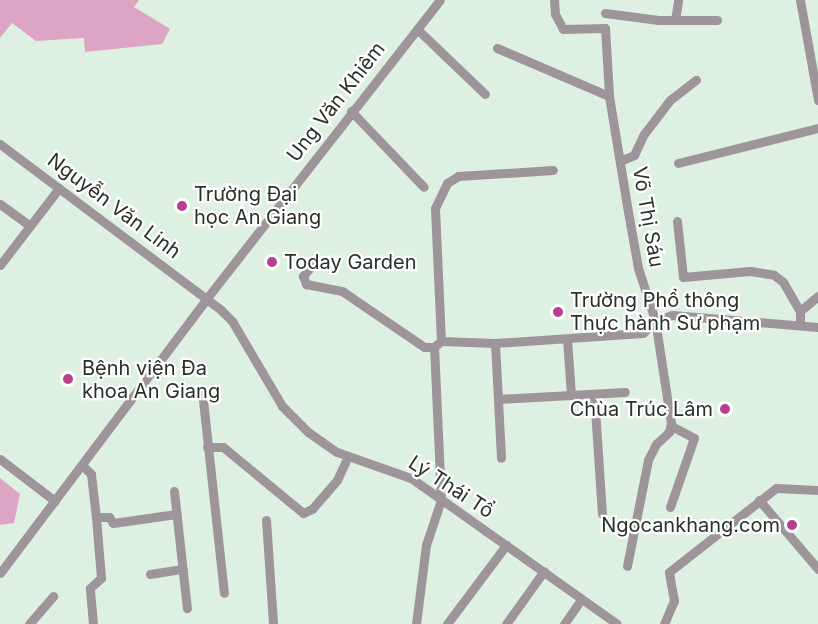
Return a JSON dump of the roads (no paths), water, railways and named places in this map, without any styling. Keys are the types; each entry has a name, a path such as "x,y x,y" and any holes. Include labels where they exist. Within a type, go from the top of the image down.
{"street":[{"name":"Ung Văn Khiêm","path":"0,573 207,298 440,0"},
{"name":"Võ Thị Sáu","path":"554,0 555,14 563,29 605,28 609,96 638,268 655,320 671,426"},
{"path":"675,20 678,0"},
{"path":"800,0 818,100"},
{"path":"605,13 675,20 717,20"},
{"path":"417,29 485,94"},
{"path":"497,48 609,96"},
{"path":"620,161 634,154 644,134 670,100 696,80"},
{"path":"351,111 424,187"},
{"path":"678,163 818,128"},
{"name":"Nguyễn Văn Linh","path":"0,144 207,298"},
{"path":"416,624 426,545 441,500 435,208 447,183 458,176 553,170"},
{"path":"0,265 59,188"},
{"path":"0,204 30,226"},
{"path":"677,220 683,277 750,271 774,275 783,282 800,311 800,325"},
{"path":"313,264 303,276 306,284 342,291 424,347 437,344 495,343 643,333 655,320 672,315 818,327"},
{"path":"800,311 818,296"},
{"name":"Lý Thái Tổ","path":"207,298 232,321 282,406 317,439 348,456 402,473 616,624"},
{"path":"567,339 571,395"},
{"path":"495,343 501,458"},
{"path":"202,391 224,593"},
{"path":"498,399 625,392"},
{"path":"594,394 602,514"},
{"path":"627,566 648,460 671,426 694,438 670,507"},
{"path":"207,447 223,447 303,513 312,509 337,480 348,456"},
{"path":"0,459 56,501"},
{"path":"82,465 91,474 101,578 90,588 93,624"},
{"path":"664,624 674,601 669,572 776,488 818,490"},
{"path":"174,491 187,608"},
{"path":"759,500 818,569"},
{"path":"96,517 109,517 113,523 176,514"},
{"path":"266,520 273,624"},
{"path":"447,624 506,545"},
{"path":"150,574 183,569"},
{"path":"506,624 544,571"},
{"path":"29,624 52,596"},
{"path":"564,624 581,600"}],"place":[{"name":"Trường Đại học An Giang","path":"182,206"},
{"name":"Today Garden","path":"272,262"},
{"name":"Trường Phổ thông Thực hành Sư phạm","path":"558,312"},
{"name":"Bệnh viện Đa khoa An Giang","path":"68,379"},
{"name":"Chùa Trúc Lâm","path":"725,409"},
{"name":"Ngocankhang.com","path":"792,525"}]}
